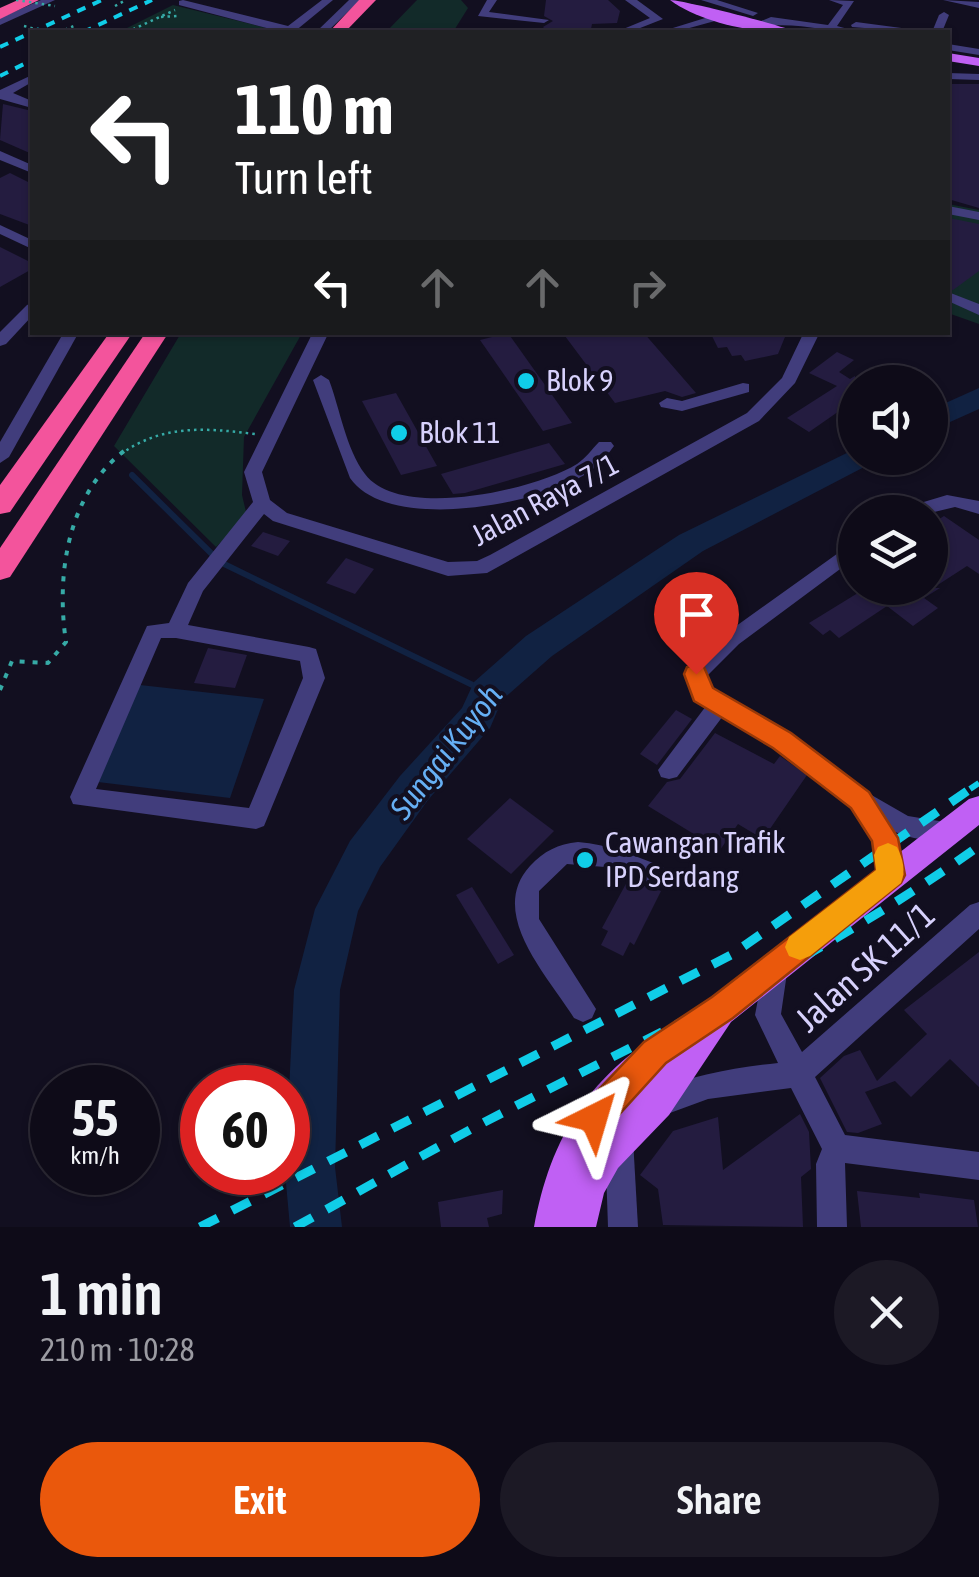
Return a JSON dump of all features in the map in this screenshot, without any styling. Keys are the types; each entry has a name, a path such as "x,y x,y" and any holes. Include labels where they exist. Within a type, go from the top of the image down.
{"highway":[{"path":"1,13 17,0"},
{"path":"1,13 32,0"},
{"path":"339,30 368,0"},
{"path":"0,505 120,335"},
{"path":"0,570 156,335"}],"main road":[{"path":"656,0 730,28 751,24"},
{"path":"682,13 779,30"},
{"path":"711,19 730,28"},
{"path":"950,57 979,62"},
{"path":"950,67 979,74"},
{"path":"553,1227 560,1184 594,1118 655,1052 722,1008 979,808"},
{"path":"577,1227 588,1188 618,1138 658,1103 722,1008"}],"street":[{"path":"225,0 304,20"},
{"path":"290,30 328,0"},
{"path":"323,30 355,0"},
{"path":"492,0 482,14 544,20"},
{"path":"627,30 658,19 630,0"},
{"path":"706,0 751,24 772,20 854,30 910,29"},
{"path":"833,26 850,3 834,0"},
{"path":"948,0 979,5"},
{"path":"1,13 52,3"},
{"path":"186,4 285,30"},
{"path":"854,30 864,6"},
{"path":"938,30 944,15"},
{"path":"474,17 536,24 532,30"},
{"path":"950,47 979,52"},
{"path":"950,76 979,74"},
{"path":"2,94 30,79"},
{"path":"2,94 30,104"},
{"path":"0,155 30,168"},
{"path":"950,210 979,216"},
{"path":"0,230 30,243"},
{"path":"952,302 979,310"},
{"path":"0,341 30,310"},
{"path":"0,318 16,327"},
{"path":"0,456 70,335"},
{"path":"176,630 196,588 262,503 253,472 320,335"},
{"name":"Jalan Raya 7/1","path":"262,503 280,517 448,569 480,568 754,417 784,391 798,369 811,335"},
{"path":"322,380 358,478 382,496 438,503 504,498 585,467 604,446"},
{"path":"666,403 682,406 744,388"},
{"path":"948,500 962,499 979,508"},
{"path":"838,561 732,639 696,674 703,694 782,740 860,800 904,826 949,831"},
{"path":"176,630 309,655 314,678 256,819 81,797 154,631 176,630"},
{"path":"669,770 720,704"},
{"path":"860,800 884,838 891,875"},
{"path":"583,1009 527,922 527,887 557,856 578,854 602,856 654,875"},
{"name":"Jalan SK 11/1","path":"797,1074 979,913"},
{"path":"776,966 768,1015 837,1148"},
{"path":"658,1103 708,1085 797,1074"},
{"path":"618,1138 623,1227"},
{"path":"837,1148 979,1166"},
{"path":"832,1227 830,1164 837,1148"}],"path":[{"path":"17,0 52,3"},
{"path":"115,6 126,0"},
{"path":"131,30 186,4"},
{"path":"24,26 39,30"},
{"path":"64,30 74,26"},
{"path":"0,690 12,661 48,663 66,642 60,600 64,560 87,498 111,460 141,440 164,432 212,429 270,436"}],"green space":[{"path":"417,0 461,0 468,8 454,30 388,30"},
{"path":"173,5 275,30 123,30"},
{"path":"950,204 979,210 979,324 950,314"},
{"path":"180,335 301,335 244,437 242,495 247,516 216,547 114,446"}],"water":[{"path":"140,685 264,699 230,798 98,782"}],"building":[{"path":"546,0 608,0 620,11 617,23 592,24 588,30 546,30 543,27 553,21 544,16"},
{"path":"950,84 979,84 979,208 950,200"},
{"path":"3,104 30,111 30,153 0,140"},
{"path":"10,173 30,183 30,225 0,214 0,178"},
{"path":"950,218 979,224 979,271 953,290"},
{"path":"0,247 30,262 30,270 0,287"},
{"name":"Blok 9","path":"509,335 572,423 543,431 480,340"},
{"path":"564,335 646,335 696,393 682,397 665,391 615,403"},
{"path":"712,335 786,335 778,354 745,361 741,355 732,356 727,347 718,348"},
{"path":"837,352 854,360 838,365 838,412 809,432 787,418 837,386 809,373"},
{"name":"Blok 11","path":"396,393 437,466 401,475 362,401"},
{"path":"549,443 565,464 453,494 441,474"},
{"path":"948,519 979,540 979,574 967,566 948,578"},
{"path":"263,532 290,541 278,556 251,546"},
{"path":"346,558 374,569 355,594 326,583"},
{"path":"838,605 934,605 938,608 913,626 887,606 839,638 830,630 823,635 809,623"},
{"path":"208,648 247,655 235,688 194,683"},
{"path":"676,710 692,719 657,765 640,754"},
{"path":"715,733 774,764 780,756 807,775 763,839 738,824 720,850 648,806 667,782 680,779"},
{"path":"510,798 554,831 511,874 467,839"},
{"path":"628,880 661,891 634,945 630,942 623,956 601,945 608,931 602,928"},
{"path":"472,887 514,955 498,964 456,895"},
{"path":"979,952 979,1087 950,1059 911,1097 895,1081 865,1092 882,1124 858,1133 847,1132 820,1078 844,1056 860,1050 877,1081 927,1034 904,1010"},
{"path":"800,1114 809,1132 811,1169 801,1177 803,1227 663,1225 658,1189 640,1175 673,1131 718,1117 723,1170"},
{"path":"503,1190 502,1214 487,1218 489,1227 441,1227 438,1202"},
{"path":"857,1191 974,1200 978,1227 861,1227"}],"waterway":[{"name":"Sungai Kuyoh","path":"948,413 979,397"},
{"name":"Sungai Kuyoh","path":"316,1227 310,1167 317,990 337,909 365,854 414,788 477,717 487,692 539,646 691,543 838,468"},
{"path":"132,475 220,562 487,692"}],"railway":[{"path":"37,30 102,0"},
{"path":"87,30 152,0"},
{"path":"0,47 30,33"},
{"path":"0,76 30,61"},
{"path":"973,787 979,783"},
{"path":"200,1227 731,955 973,787"},
{"path":"295,1227 476,1127 805,956 979,846"}],"slow traffic":[{"path":"800,947 891,875 888,855"}],"place":[{"name":"Blok 9","path":"526,381"},
{"name":"Blok 11","path":"399,433"},
{"name":"Cawangan Trafik IPD Serdang","path":"585,860"}],"route":[{"path":"594,1118 655,1052 722,1008 891,875 884,838 860,800 782,740 703,694 696,674"}]}
